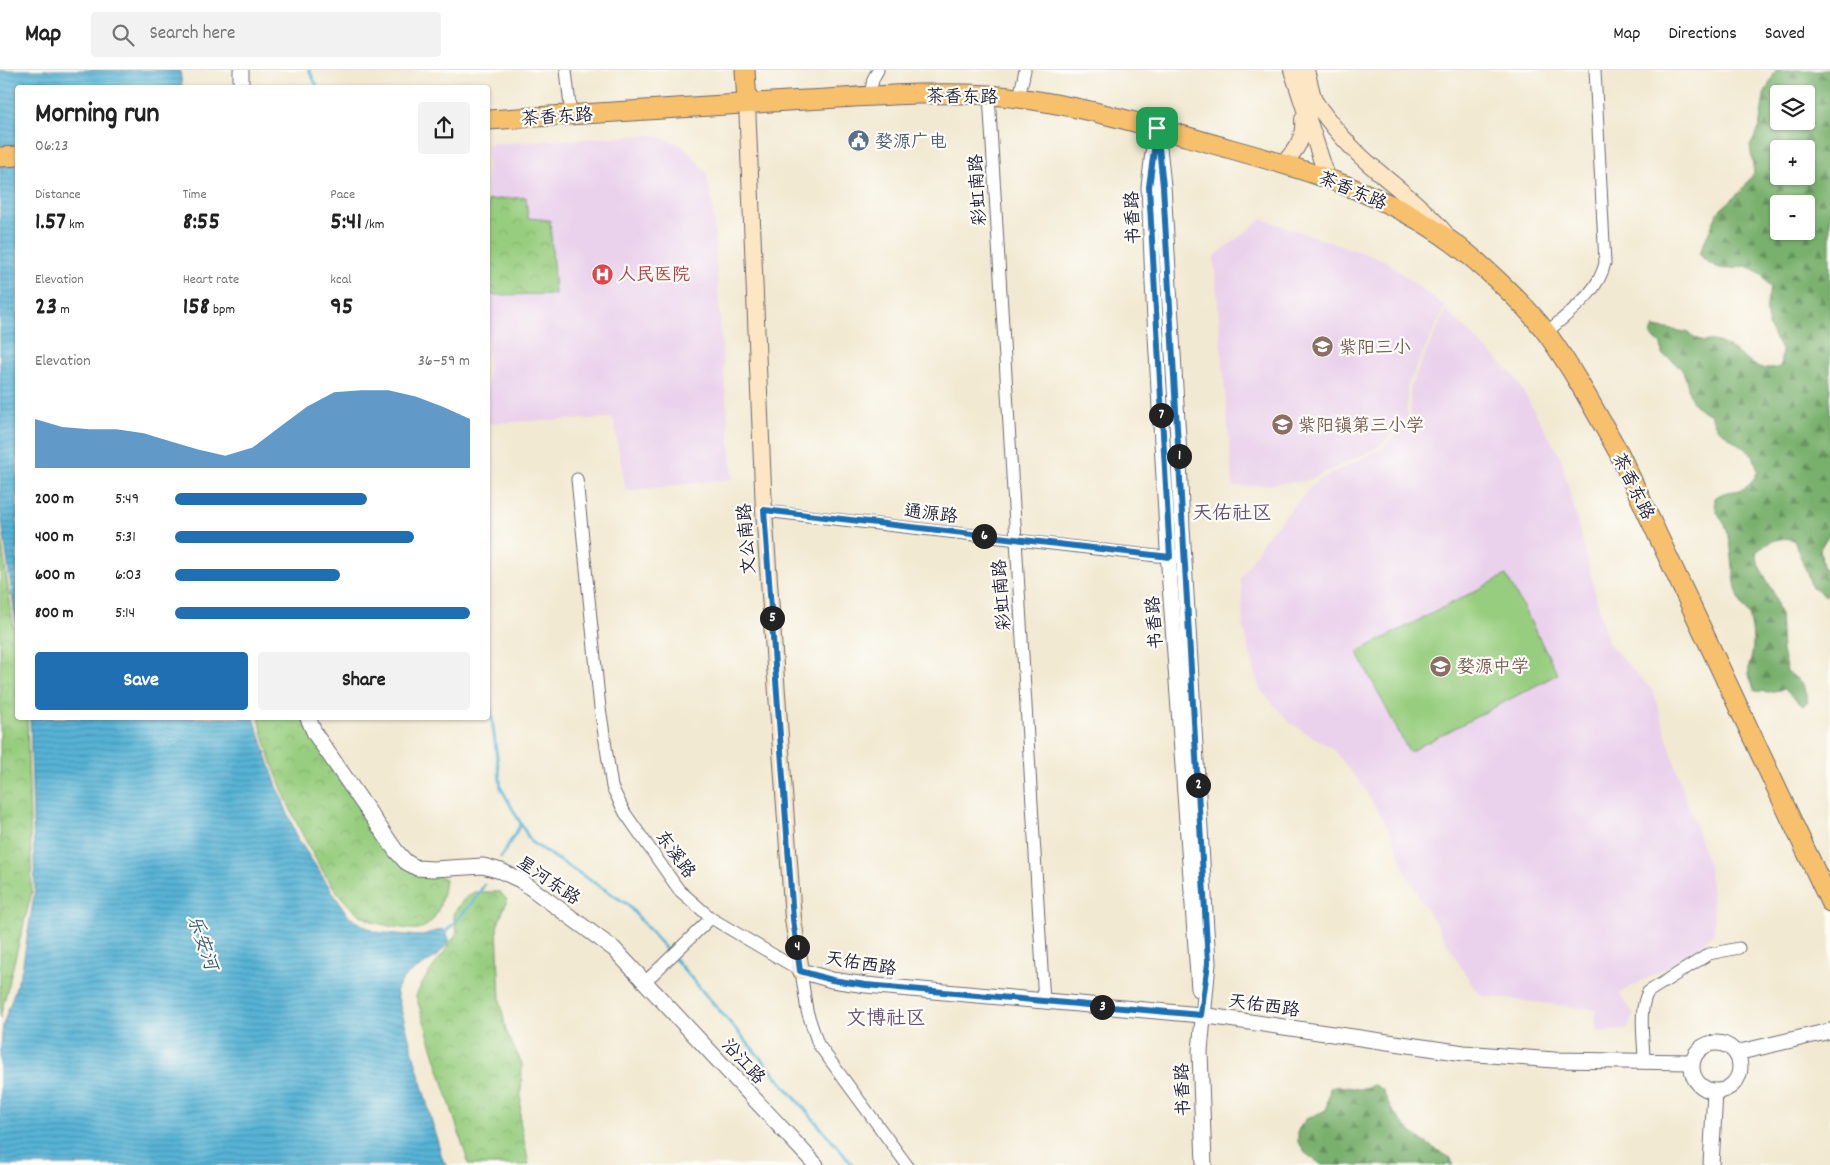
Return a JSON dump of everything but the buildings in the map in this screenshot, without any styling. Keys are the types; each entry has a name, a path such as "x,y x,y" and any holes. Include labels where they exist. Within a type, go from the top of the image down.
{"main road":[{"path":"745,70 747,103"},
{"path":"1292,70 1307,100 1326,177"},
{"path":"1284,164 1298,148 1302,139 1307,100 1306,70"},
{"name":"茶香东路","path":"490,120 870,96 989,95 1066,106 1157,128 1326,177 1398,209 1453,242 1502,287 1546,333 1580,384 1620,454 1830,902"},
{"path":"1307,100 1373,168 1419,205 1453,242"},
{"name":"文公南路","path":"747,103 764,510 793,919 800,971"},
{"path":"0,157 15,156"}],"street":[{"path":"241,70 241,85"},
{"path":"566,70 571,115"},
{"path":"870,96 872,79 878,70"},
{"path":"1019,98 1025,70"},
{"path":"1546,333 1596,287 1602,276 1605,263 1595,70"},
{"name":"彩虹南路","path":"989,95 1044,1002"},
{"name":"书香路","path":"1157,128 1149,187 1176,556 1196,963 1201,1015 1200,1050 1204,1165"},
{"name":"东溪路","path":"578,479 600,708 612,787 625,813 679,890 711,918 800,971"},
{"name":"通源路","path":"764,510 1015,540 1176,556"},
{"name":"星河东路","path":"309,720 316,734 396,851 406,862 417,868 433,869 483,866 501,871 520,880 614,949 645,982"},
{"path":"645,982 711,918"},
{"path":"1644,1061 1644,1013 1645,998 1648,992 1710,954 1739,948"},
{"path":"800,971 807,1011 818,1044 907,1165"},
{"name":"天佑西路","path":"800,971 832,980 866,985 1201,1015 1464,1053 1554,1060 1692,1062"},
{"name":"沿江路","path":"645,982 816,1165"},
{"path":"1736,1053 1830,1031"},
{"path":"1711,1044 1725,1045 1736,1053 1740,1068 1735,1082 1730,1087 1715,1092 1702,1087 1697,1082 1692,1069 1692,1062 1699,1050 1711,1044"},
{"path":"1711,1165 1715,1092"}],"shaded area":[{"name":"人民医院","path":"654,135 682,145 706,172 713,210 721,338 733,479 626,491 613,418 490,423 490,144"},
{"name":"紫阳三小","path":"1262,219 1384,260 1445,307 1407,387 1407,417 1379,447 1307,481 1233,487 1214,257"},
{"name":"婺源中学","path":"1446,310 1514,376 1561,458 1608,643 1653,691 1684,793 1709,866 1715,930 1699,950 1619,993 1634,1014 1626,1030 1596,1032 1596,1010 1483,996 1476,991 1408,878 1392,834 1365,789 1332,748 1290,723 1259,688 1243,625 1241,578 1266,537 1318,480 1382,449 1411,418 1410,387"}],"green space":[{"path":"1776,70 1830,70 1830,532 1820,549 1823,567 1830,577 1830,592 1825,596 1812,587 1794,540 1779,539 1773,541 1756,553 1759,566 1772,589 1780,613 1782,651 1787,671 1803,684 1808,702 1803,706 1784,689 1769,692 1755,691 1749,675 1749,665 1753,650 1750,617 1743,606 1736,587 1728,533 1717,512 1715,498 1721,494 1738,491 1748,486 1758,471 1753,455 1717,428 1710,414 1695,405 1679,366 1662,354 1661,344 1650,335 1654,327 1686,332 1703,342 1713,341 1722,344 1759,367 1769,369 1780,367 1782,351 1773,336 1767,313 1768,297 1771,288 1760,273 1746,266 1732,269 1716,267 1699,254 1718,212 1742,190 1754,173 1750,146 1759,129 1764,95"},
{"path":"526,197 528,218 550,220 555,294 490,295 490,200"},
{"path":"0,530 15,637 15,720 27,720 32,892 0,1018"},
{"path":"1506,575 1558,674 1409,752 1357,652"},
{"path":"259,720 306,720 395,855 445,879 440,904 433,920 420,928 411,929 373,922 360,915 339,894 309,848 283,792 264,739"},
{"path":"474,892 500,892 507,900 497,927 500,1000 506,1031 522,1064 520,1121 529,1165 469,1165 416,996 425,979 457,932 453,914 464,899"},
{"path":"1374,1085 1383,1090 1394,1113 1410,1131 1451,1158 1453,1165 1322,1165 1305,1153 1298,1142 1298,1130 1306,1119 1326,1110 1330,1088 1339,1086 1359,1089"}],"water":[{"path":"0,70 180,70 182,85 15,85 15,615 0,508"},
{"name":"乐安河","path":"30,720 255,720 276,784 298,839 349,917 375,932 419,936 443,929 450,941 437,956 404,977 396,991 442,1158 446,1165 0,1165 0,1056 3,1025 22,969 35,889"}],"waterway":[{"path":"309,70 316,85"},
{"path":"490,704 501,788 531,842 627,904 670,954"},
{"path":"501,857 521,824"},
{"path":"443,935 474,901 484,885"},
{"path":"674,958 853,1165"}],"place":[{"name":"婺源广电","path":"859,141"},
{"name":"人民医院","path":"602,274"},
{"name":"紫阳三小","path":"1323,347"},
{"name":"紫阳镇第三小学","path":"1282,425"},
{"name":"婺源中学","path":"1441,666"}],"district":[{"name":"天佑社区","path":"1232,512"},
{"name":"文博社区","path":"886,1017"}],"route":[{"path":"1157,128 1163,186 1208,963 1201,1015 866,985 832,980 800,971 793,919 764,510 1170,557 1149,187 1157,128"}]}
